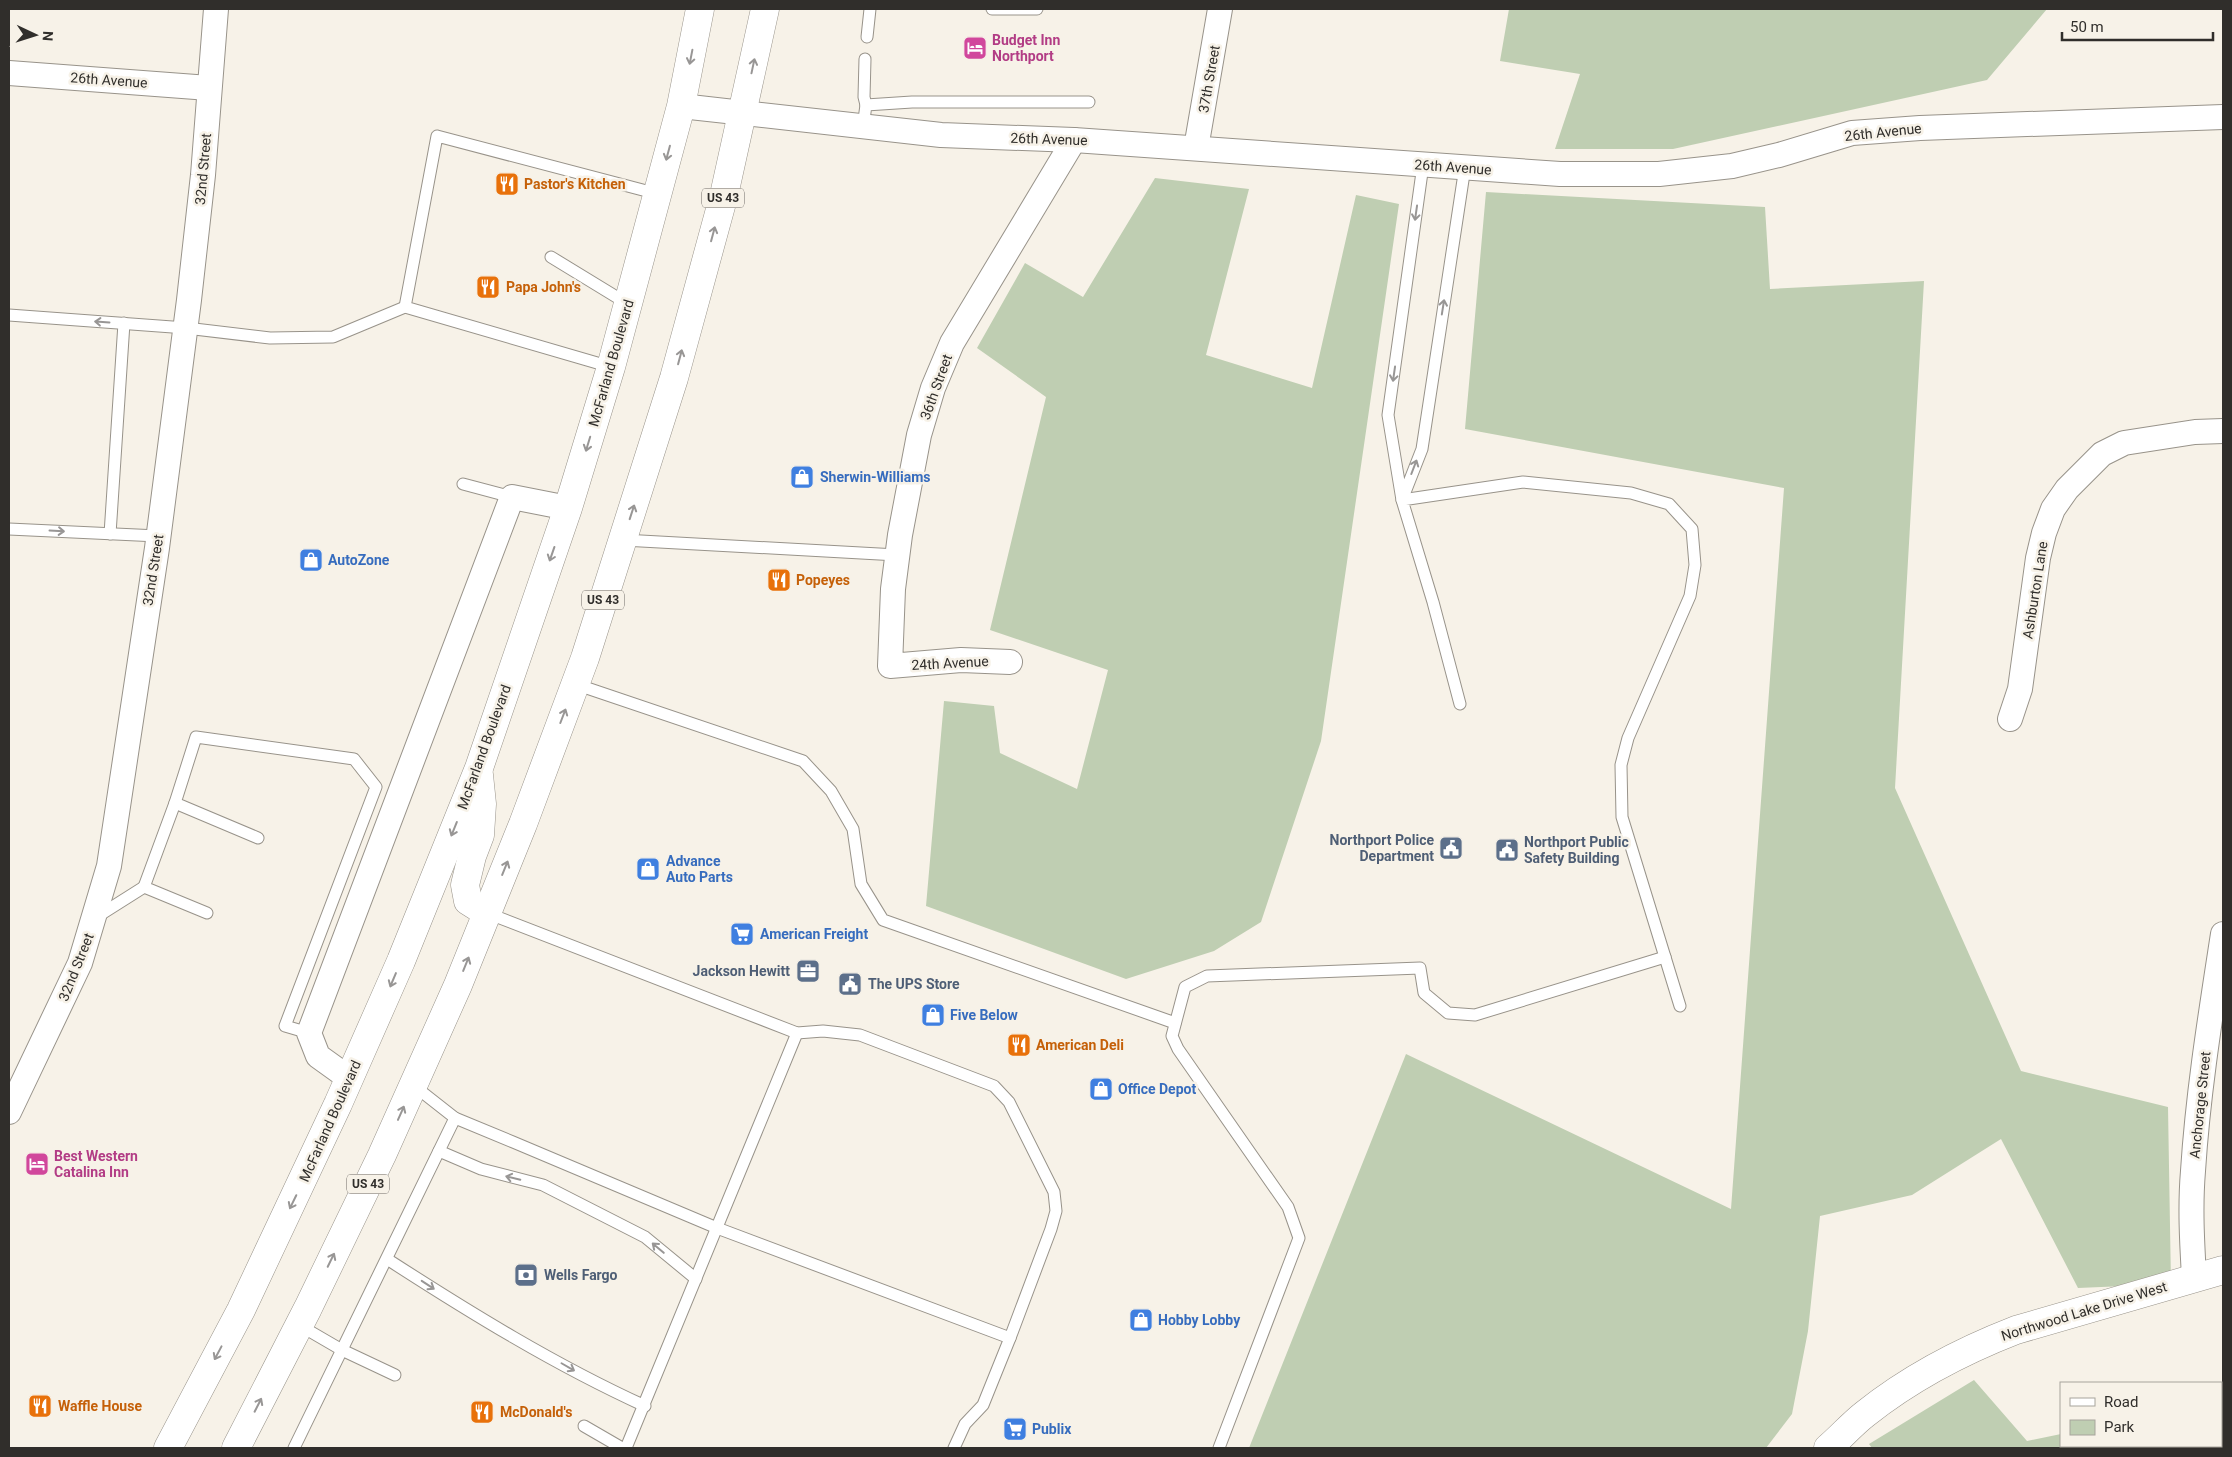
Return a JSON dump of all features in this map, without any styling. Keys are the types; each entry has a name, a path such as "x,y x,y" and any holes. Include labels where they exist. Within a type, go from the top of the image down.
{"main road":[{"name":"McFarland Boulevard","path":"168,1448 241,1310 350,1079 401,961 479,768 568,508 611,367 681,106 700,9"},
{"name":"US 43","path":"236,1448 299,1325 382,1155 458,985 575,684 674,378 724,196 765,9"},
{"path":"479,768 482,804 480,835 472,856 465,885 468,901 487,913"},
{"name":"Northwood Lake Drive West","path":"1828,1448 1864,1415 1904,1386 1947,1361 1993,1339 2016,1330 2223,1270"}],"street":[{"name":"32nd Street","path":"9,1112 80,963 110,866 186,328 203,176 216,9"},
{"name":"37th Street","path":"1196,148 1220,9"},
{"name":"26th Avenue","path":"9,73 209,88"},
{"name":"26th Avenue","path":"681,106 742,113 864,116 941,135 1074,140 1560,174 1683,172 1732,166 1779,155 1852,133 1920,128 2223,117"},
{"name":"36th Street","path":"890,666 893,589 897,555 913,459 933,388 952,343 1074,140"},
{"name":"Ashburton Lane","path":"2010,719 2020,689 2038,558 2044,533 2053,510 2067,489 2102,454 2124,443 2195,432 2223,431"},
{"path":"350,1079 318,1056 309,1033 512,496 568,508"},
{"name":"24th Avenue","path":"890,666 961,660 1010,662"},
{"name":"Anchorage Street","path":"2194,1277 2191,1221 2193,1170 2209,1024 2223,934"}],"lane":[{"path":"867,37 870,9"},
{"path":"992,9 1037,9"},
{"path":"866,59 864,116 912,102 1089,102"},
{"path":"404,307 437,136 658,194"},
{"path":"1423,165 1388,415 1402,500 1433,602 1460,704"},
{"path":"1402,500 1422,449 1465,168"},
{"path":"551,257 628,304"},
{"path":"9,315 186,328 270,338 333,337 404,307 611,367"},
{"path":"110,534 124,323"},
{"path":"1402,500 1523,482 1632,493 1669,504 1692,529 1696,565 1690,596 1628,738 1622,766 1622,817 1680,1006"},
{"path":"463,484 512,496"},
{"path":"9,529 158,536"},
{"path":"623,540 897,555"},
{"path":"575,684 803,761 831,791 853,830 861,884 883,920 1175,1023"},
{"path":"94,919 144,887 175,803 196,737 354,759 376,786 285,1026 309,1033"},
{"path":"175,803 258,838"},
{"path":"144,887 207,913"},
{"path":"487,913 797,1033 823,1031 860,1035 994,1086 1009,1102 1054,1192 1056,1211 1052,1229 983,1405 965,1424 954,1448"},
{"path":"1219,1448 1300,1238 1288,1207 1178,1049 1172,1036 1185,987 1207,976 1420,968 1424,993 1448,1013 1475,1015 1665,957"},
{"path":"626,1448 645,1406 797,1033"},
{"path":"413,1085 455,1118 717,1228 1010,1338"},
{"path":"294,1448 455,1118"},
{"path":"439,1151 481,1169 543,1185 645,1237 696,1279"},
{"path":"386,1259 443,1295 604,1388 645,1406"},
{"path":"299,1325 342,1350 395,1375"},
{"path":"584,1426 622,1448"}],"green space":[{"path":"1509,9 2047,9 1987,80 1673,149 1555,149 1580,74 1500,61"},
{"path":"1155,178 1249,189 1206,355 1312,388 1356,195 1399,204 1321,741 1261,922 1214,951 1126,979 926,906 944,701 994,706 1000,753 1077,789 1108,670 990,630 1046,397 977,348 1025,263 1083,297"},
{"path":"1486,192 1765,207 1770,289 1924,281 1895,788 2021,1071 2168,1107 2171,1284 2078,1288 2001,1139 1912,1195 1820,1216 1808,1331 1792,1414 1766,1448 1249,1448 1406,1054 1731,1209 1784,488 1465,429"},
{"path":"1974,1380 2027,1441 2060,1434 2060,1447 2222,1447 2223,1399 2223,1448 1872,1448 1869,1444"}],"waterway":[{"path":"2215,1448 2219,1447"}],"place":[{"name":"Budget Inn Northport","path":"975,48"},
{"name":"Pastor's Kitchen","path":"507,184"},
{"name":"Papa John's","path":"488,287"},
{"name":"Sherwin-Williams","path":"802,477"},
{"name":"AutoZone","path":"311,560"},
{"name":"Popeyes","path":"779,580"},
{"name":"Northport Police Department","path":"1451,848"},
{"name":"Northport Public Safety Building","path":"1507,850"},
{"name":"Advance Auto Parts","path":"648,869"},
{"name":"American Freight","path":"742,934"},
{"name":"Jackson Hewitt","path":"808,971"},
{"name":"The UPS Store","path":"850,984"},
{"name":"Five Below","path":"933,1015"},
{"name":"American Deli","path":"1019,1045"},
{"name":"Office Depot","path":"1101,1089"},
{"name":"Best Western Catalina Inn","path":"37,1164"},
{"name":"Wells Fargo","path":"526,1275"},
{"name":"Hobby Lobby","path":"1141,1320"},
{"name":"Waffle House","path":"40,1406"},
{"name":"McDonald's","path":"482,1412"},
{"name":"Publix","path":"1015,1429"}]}
